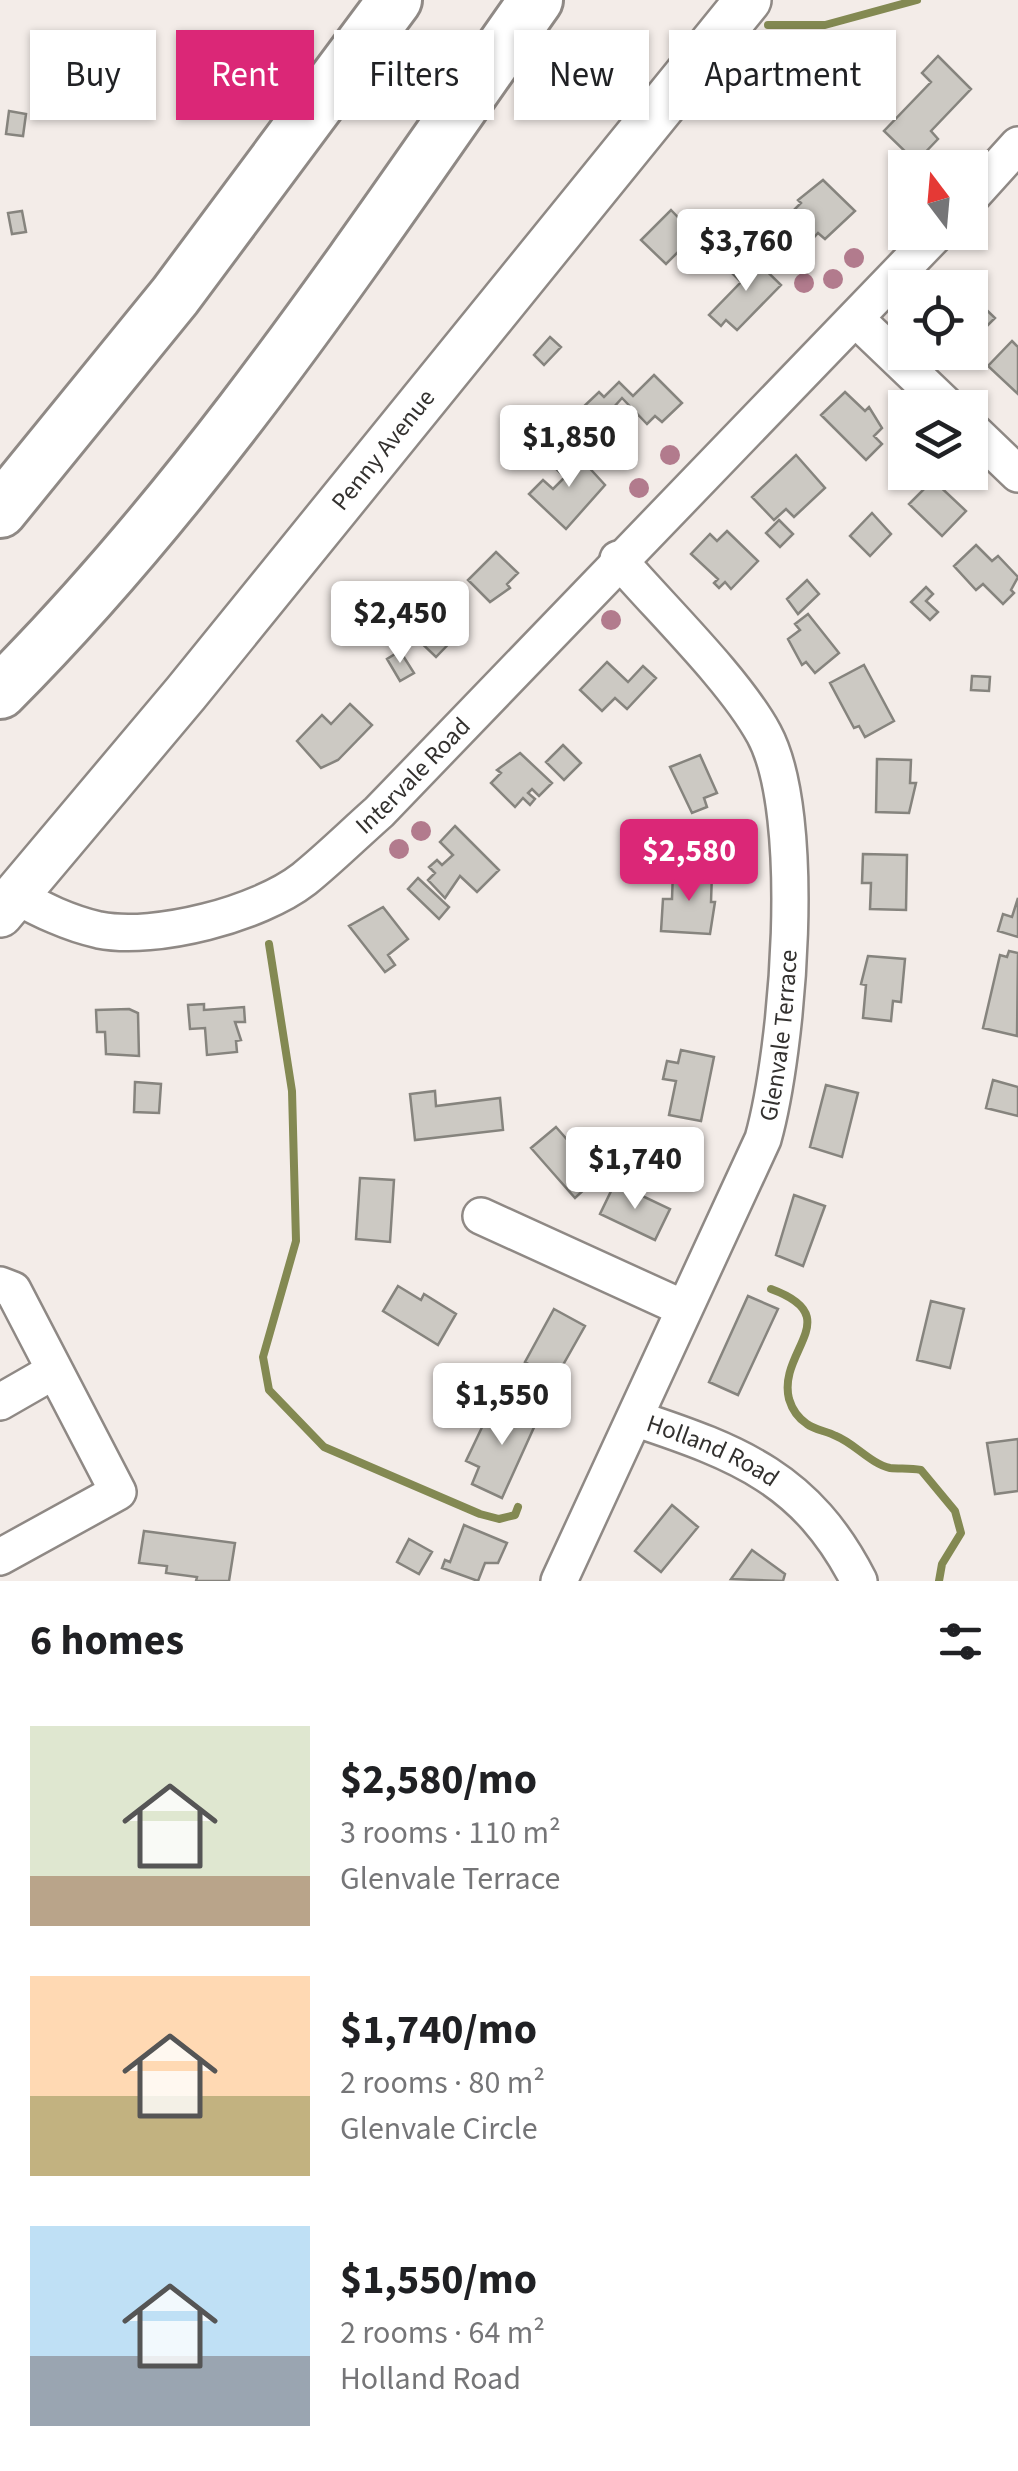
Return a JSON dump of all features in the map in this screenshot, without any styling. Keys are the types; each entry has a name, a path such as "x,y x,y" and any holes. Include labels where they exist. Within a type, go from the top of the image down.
{"highway":[{"path":"175,296 358,0"},
{"path":"0,511 175,296 394,0"},
{"path":"0,692 135,545 256,396 536,0"}],"main road":[{"name":"Penny Avenue","path":"5,898 186,693 392,434 748,0"}],"street":[{"path":"988,178 1018,146"},
{"name":"Intervale Road","path":"5,898 102,930 129,932 193,924 264,902 302,881 379,812 618,559 858,320 922,250"},
{"path":"858,320 930,390"},
{"path":"988,445 1018,474"},
{"name":"Glenvale Terrace","path":"618,559 746,706 765,736 784,792 791,839 775,1096 763,1139 683,1308 637,1419"},
{"path":"481,1216 683,1308"},
{"path":"0,1285 13,1290 118,1492 0,1557"},
{"path":"0,1402 54,1371"},
{"name":"Holland Road","path":"558,1581 637,1419 718,1446 774,1476 808,1509 859,1581"}],"building":[{"path":"938,56 971,89 931,131 938,139 927,150 904,150 884,131 931,82 922,73"},
{"path":"9,111 26,114 23,136 6,134"},
{"path":"823,180 855,211 825,239 818,233 806,246 781,223 801,203 798,200"},
{"path":"671,210 695,235 666,264 641,240"},
{"path":"22,211 26,232 12,234 8,213"},
{"path":"750,255 781,285 737,330 726,320 721,326 709,315 741,282 732,273"},
{"path":"550,337 561,347 544,365 534,355"},
{"path":"1012,341 1018,347 1018,394 988,366"},
{"path":"654,375 682,403 662,422 655,416 647,424 622,398 614,407 619,412 603,429 597,423 589,431 580,423 579,411 599,392 604,397 619,382 633,396"},
{"path":"845,392 865,411 869,407 882,428 874,436 882,444 866,460 821,415"},
{"path":"572,449 605,485 566,529 529,494 543,480 553,489 565,477 554,467"},
{"path":"796,455 825,488 794,517 786,509 774,520 752,497"},
{"path":"923,490 944,490 966,511 942,536 909,504"},
{"path":"872,513 891,534 870,556 850,536"},
{"path":"779,520 793,534 780,547 766,533"},
{"path":"727,531 758,561 731,589 725,582 719,588 714,583 718,579 691,554 710,534 717,541"},
{"path":"976,545 992,561 998,556 1018,577 1011,590 1014,593 1003,604 983,584 976,590 954,566"},
{"path":"496,552 518,573 507,584 510,588 490,602 468,580"},
{"path":"807,580 819,594 798,614 787,599"},
{"path":"926,587 933,594 926,601 938,612 930,620 911,602"},
{"path":"430,594 443,607 450,601 464,615 457,621 464,628 436,657 414,636 426,623 414,611"},
{"path":"808,614 839,653 815,673 806,662 802,665 788,639 800,630 795,624"},
{"path":"400,651 414,673 400,681 387,659"},
{"path":"607,662 628,682 643,666 656,678 627,709 615,698 602,711 580,690"},
{"path":"864,665 894,721 865,737 859,726 854,728 830,683"},
{"path":"972,676 990,677 989,691 971,690"},
{"path":"350,704 372,725 338,760 321,768 297,741 322,715 331,724"},
{"path":"563,745 581,763 564,780 546,762"},
{"path":"520,753 552,783 539,796 532,789 528,793 535,799 530,805 523,798 515,807 491,783 501,773 497,770"},
{"path":"700,755 717,793 704,798 707,807 692,813 670,767"},
{"path":"877,759 911,760 910,783 916,783 909,813 876,812"},
{"path":"455,826 499,870 477,892 460,876 445,898 428,880 435,873 429,867 437,860 442,865 453,855 440,842"},
{"path":"863,854 907,855 906,910 870,909 871,883 862,883"},
{"path":"673,871 712,873 711,902 715,902 710,934 661,931 663,899 672,899"},
{"path":"418,878 449,907 439,919 408,889"},
{"path":"1018,898 1018,937 998,931 1003,914 1012,917"},
{"path":"383,907 408,939 388,955 395,965 385,972 349,926"},
{"path":"1009,951 1018,953 1017,1036 983,1028 1000,955 1007,957"},
{"path":"868,956 905,959 901,1002 893,1001 891,1021 863,1018 866,985 861,984"},
{"path":"204,1004 204,1010 244,1007 245,1022 235,1022 241,1040 236,1041 237,1052 207,1055 205,1028 190,1029 188,1005"},
{"path":"129,1009 138,1013 139,1056 106,1054 105,1032 97,1032 96,1010"},
{"path":"681,1050 714,1057 701,1121 669,1115 676,1081 663,1079 667,1061 678,1063"},
{"path":"993,1080 1018,1087 1018,1116 986,1108"},
{"path":"135,1082 161,1084 159,1113 134,1112"},
{"path":"826,1085 858,1093 842,1157 810,1147"},
{"path":"435,1091 436,1106 500,1098 503,1130 415,1140 410,1094"},
{"path":"556,1127 599,1176 575,1198 531,1148"},
{"path":"360,1178 394,1180 390,1242 356,1239"},
{"path":"615,1183 670,1209 655,1240 600,1214"},
{"path":"794,1195 825,1206 803,1266 776,1255"},
{"path":"398,1286 421,1300 424,1294 456,1314 438,1345 383,1311"},
{"path":"748,1296 778,1309 738,1395 709,1382"},
{"path":"931,1301 964,1309 950,1368 917,1360"},
{"path":"554,1309 585,1326 555,1379 525,1362"},
{"path":"509,1400 540,1414 502,1498 472,1484 479,1467 466,1461 484,1423 496,1428"},
{"path":"1018,1439 1018,1491 995,1494 987,1443"},
{"path":"672,1505 698,1527 661,1572 635,1551"},
{"path":"464,1525 507,1543 498,1563 485,1563 478,1581 442,1568 445,1560 450,1562"},
{"path":"144,1531 235,1543 229,1581 196,1581 197,1577 166,1573 167,1566 139,1563"},
{"path":"409,1539 432,1552 419,1574 397,1562"},
{"path":"752,1550 785,1574 783,1581 731,1579"}],"waterway":[{"path":"768,25 825,25 917,0"},
{"path":"269,944 292,1091 296,1241 263,1357 269,1390 324,1447 480,1514 499,1519 515,1515 518,1507"},
{"path":"771,1289 805,1311 804,1336 788,1382 789,1399 798,1416 883,1466 921,1470 955,1511 961,1533 942,1564 939,1581"}]}
